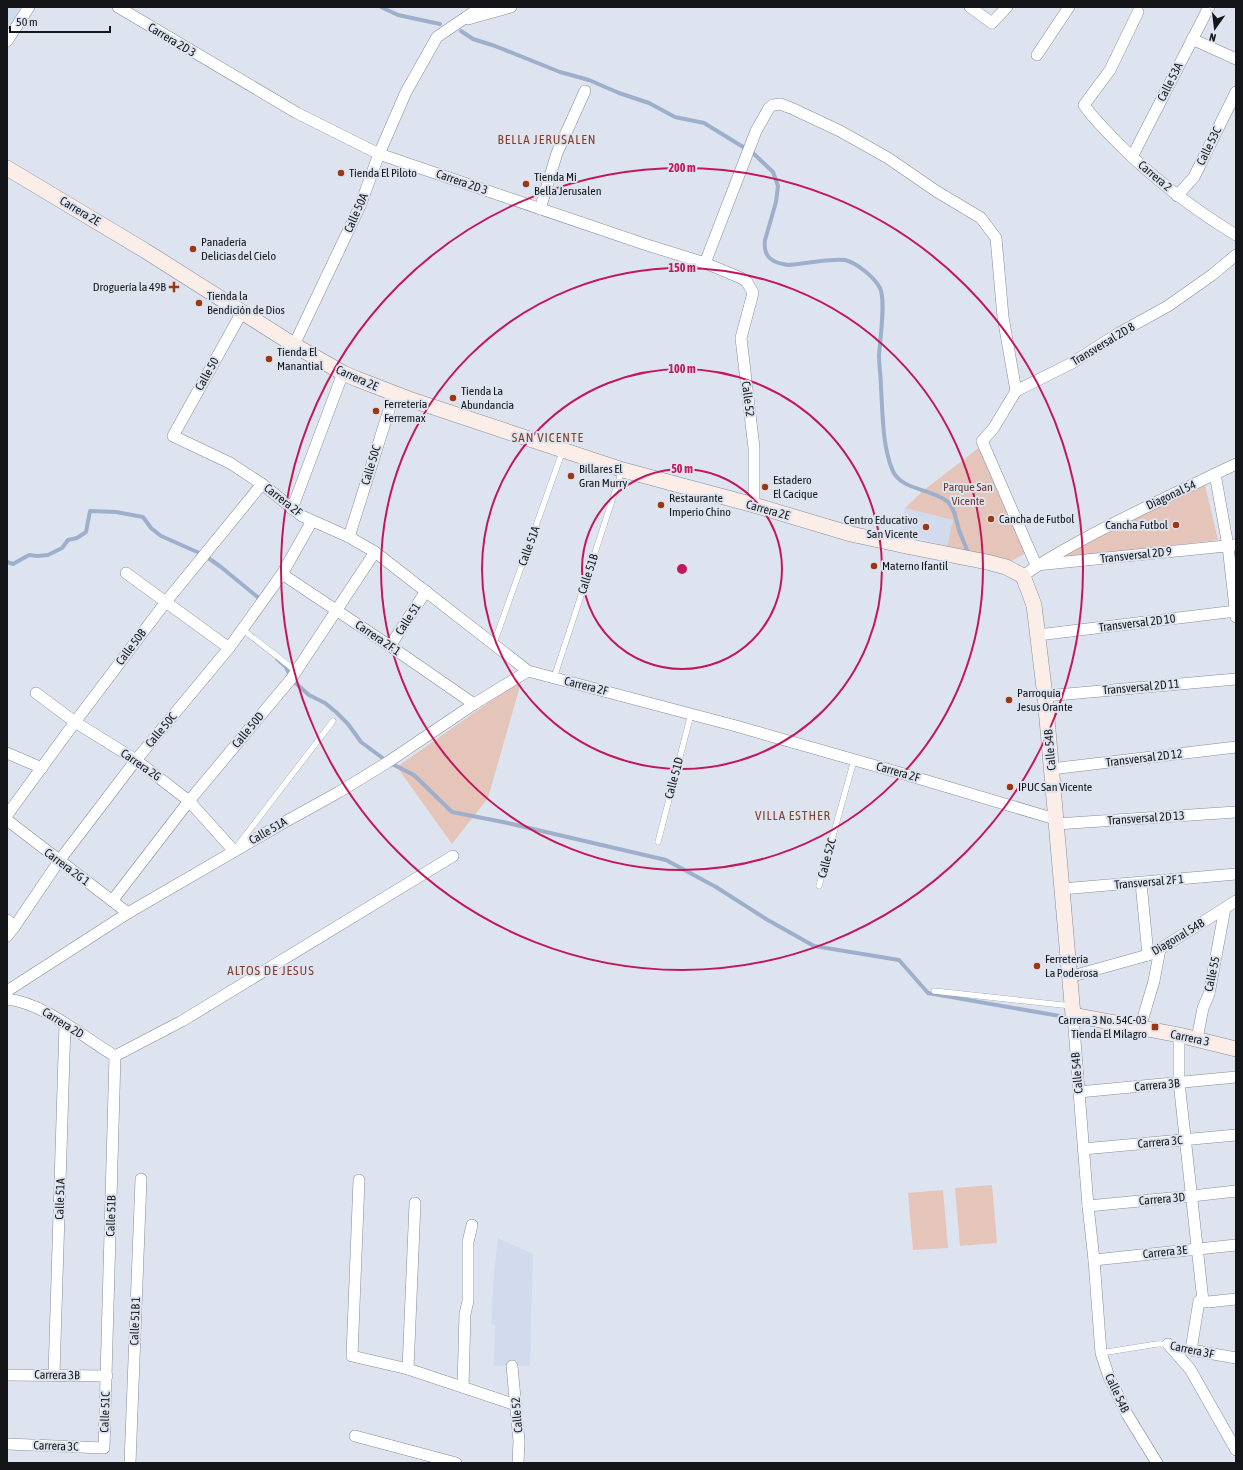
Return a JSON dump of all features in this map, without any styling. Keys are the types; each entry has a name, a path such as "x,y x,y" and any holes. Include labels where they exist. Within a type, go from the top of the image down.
{"street":[{"path":"7,41 29,7"},
{"name":"Carrera 2D 3","path":"118,7 200,57 297,113 379,154 644,244 705,262 741,278 747,282 753,293"},
{"path":"462,21 481,7"},
{"path":"462,21 511,7"},
{"path":"970,7 992,23 1007,7"},
{"path":"1037,55 1069,7"},
{"name":"Calle 53A","path":"1132,157 1209,7"},
{"name":"Carrera 2","path":"1138,12 1110,70 1084,106 1132,157 1177,196 1235,232"},
{"name":"Calle 50A","path":"294,345 360,206 379,154 406,92 437,37 462,21"},
{"path":"1192,39 1236,59"},
{"path":"540,209 557,153 585,91"},
{"name":"Calle 53C","path":"1177,196 1194,177 1236,92"},
{"path":"705,262 756,132 769,108 776,103 791,108 840,131 888,158 936,191 981,218 996,238 1003,317 1016,390 993,429 982,441 1036,565"},
{"name":"Carrera 2E","path":"7,168 150,254 294,345 343,374 394,394 623,470 865,537 1006,567 1023,576"},
{"name":"Transversal 2D 8","path":"1016,390 1072,363 1119,333 1168,306 1212,276 1236,255"},
{"name":"Calle 52","path":"753,293 741,338 754,448 754,506"},
{"name":"Calle 50","path":"173,436 242,312"},
{"path":"292,509 343,374"},
{"name":"Calle 50C","path":"349,537 394,394"},
{"name":"Carrera 2F","path":"173,436 230,463 262,484 292,509 312,521 349,537 375,552 494,643 528,671 692,714 854,760 1056,822"},
{"name":"Diagonal 54","path":"1023,576 1036,565 1134,513 1236,464"},
{"path":"1215,474 1232,545 1236,613"},
{"name":"Calle 50B","path":"7,815 164,603 262,484"},
{"name":"Calle 50C","path":"7,936 11,923 136,760 229,648 282,574 312,521"},
{"name":"Transversal 2D 9","path":"1036,565 1232,545"},
{"name":"Calle 50D","path":"112,901 189,801 296,671 375,552"},
{"path":"126,573 164,603 229,648"},
{"name":"Carrera 2F 1","path":"282,574 474,704"},
{"name":"Calle 54B","path":"1023,576 1034,605 1045,696 1078,1092 1094,1260 1100,1353 1109,1377 1127,1414 1157,1463"},
{"name":"Calle 51","path":"390,646 426,592"},
{"name":"Transversal 2D 10","path":"1038,635 1236,613"},
{"name":"Calle 51A","path":"7,991 128,913 234,851 345,789 474,704 528,671"},
{"name":"Transversal 2D 11","path":"1045,696 1236,679"},
{"name":"Carrera 2G","path":"36,693 75,722 136,760 189,801 234,851"},
{"name":"Transversal 2D 12","path":"1052,769 1236,747"},
{"path":"7,753 42,768"},
{"name":"Transversal 2D 13","path":"1056,822 1236,812"},
{"name":"Carrera 2G 1","path":"7,820 128,913"},
{"path":"115,1056 182,1021 453,856"},
{"name":"Transversal 2F 1","path":"1062,889 1236,874"},
{"path":"1141,883 1148,955"},
{"name":"Diagonal 54B","path":"1069,977 1148,955 1236,901"},
{"name":"Calle 55","path":"1197,1039 1203,1008 1209,994 1225,908"},
{"path":"1140,1028 1154,981 1160,949"},
{"name":"Carrera 2D","path":"7,999 16,1000 38,1007 115,1056"},
{"name":"Carrera 3","path":"1072,1011 1140,1028 1236,1048"},
{"name":"Calle 51A","path":"54,1374 65,1024"},
{"path":"1179,1035 1179,1082 1192,1196 1201,1301 1191,1350"},
{"name":"Calle 51B","path":"107,1376 115,1056"},
{"name":"Carrera 3B","path":"1078,1092 1236,1077"},
{"name":"Carrera 3C","path":"1083,1149 1236,1135"},
{"name":"Calle 51B 1","path":"130,1463 141,1179"},
{"path":"359,1180 352,1356 408,1369 516,1404"},
{"name":"Carrera 3D","path":"1088,1206 1236,1191"},
{"path":"408,1369 415,1203"},
{"path":"463,1387 465,1314 468,1301 468,1242 472,1225"},
{"name":"Carrera 3E","path":"1094,1260 1236,1245"},
{"path":"1201,1301 1236,1299"},
{"path":"1168,1344 1190,1369 1236,1450"},
{"name":"Carrera 3F","path":"1191,1350 1236,1358"},
{"name":"Calle 52","path":"512,1366 519,1441 518,1463"},
{"name":"Carrera 3B","path":"7,1375 54,1374 107,1376"},
{"name":"Calle 51C","path":"104,1448 107,1376"},
{"path":"355,1436 456,1463"},
{"name":"Carrera 3C","path":"7,1444 104,1448"}],"lane":[{"name":"Calle 51A","path":"494,643 564,450"},
{"name":"Calle 51B","path":"554,678 623,470"},
{"path":"242,629 296,671"},
{"name":"Calle 51D","path":"658,842 692,714"},
{"path":"234,851 332,721"},
{"name":"Calle 52C","path":"819,886 854,760"},
{"name":"Carrera 3","path":"934,992 1072,1011"},
{"name":"Carrera 3F","path":"1100,1353 1157,1344 1168,1344 1191,1350"}],"shaded area":[{"path":"7,7 21,7 7,30"},
{"name":"Centro Educativo San Vicente","path":"905,508 953,520 947,546 899,534"},
{"path":"498,1238 533,1254 530,1366 494,1366 495,1325 491,1324 494,1272"}],"green space":[{"name":"Parque San Vicente","path":"980,447 1028,552 1008,563 998,557 947,546 953,520 905,508 924,490"},
{"path":"1205,485 1218,540 1062,558 1094,538"},
{"path":"522,679 488,798 452,844 397,767"},
{"path":"992,1185 997,1243 960,1246 955,1188"},
{"path":"943,1190 948,1248 913,1250 908,1193"}],"waterway":[{"path":"381,7 398,15 440,24"},
{"path":"461,31 473,39 495,46 560,72 589,80 619,93 649,103 675,117 704,123 753,153 773,172 778,186 776,202 765,240 767,255 777,263 788,265 826,260 845,260 860,267 880,288 883,301 879,355 886,449 892,469 896,476 902,481 941,497 948,502 954,511 959,530 969,555"},
{"path":"7,562 13,564 29,555 48,555 62,548 68,540 77,538 86,532 90,511 116,512 143,517 151,528 161,536 204,555 260,599 258,602"},
{"path":"277,659 286,667 291,679 309,695 325,703 336,712 348,724 361,742 388,762 414,775 452,812 503,822 666,860 716,887 766,919 814,946 899,960 928,993 1071,1018"}],"place":[{"name":"Tienda El Piloto","path":"341,173"},
{"name":"Tienda Mi Bella Jerusalen","path":"526,184"},
{"name":"Panadería Delicias del Cielo","path":"193,249"},
{"name":"Droguería la 49B","path":"174,287"},
{"name":"Tienda la Bendición de Dios","path":"199,303"},
{"name":"Tienda El Manantial","path":"269,359"},
{"name":"Tienda La Abundancia","path":"453,398"},
{"name":"Ferretería Ferremax","path":"376,411"},
{"name":"Billares El Gran Murry","path":"571,476"},
{"name":"Estadero El Cacique","path":"765,487"},
{"name":"Restaurante Imperio Chino","path":"661,505"},
{"name":"Cancha de Futbol","path":"991,519"},
{"name":"Cancha Futbol","path":"1176,525"},
{"name":"Centro Educativo San Vicente","path":"926,527"},
{"name":"Materno Ifantil","path":"874,566"},
{"name":"Parroquia Jesus Orante","path":"1009,700"},
{"name":"IPUC San Vicente","path":"1010,787"},
{"name":"Ferretería La Poderosa","path":"1037,966"},
{"name":"Carrera 3 No. 54C-03 Tienda El Milagro","path":"1155,1027"}],"district":[{"name":"BELLA JERUSALEN","path":"547,139"},
{"name":"SAN VICENTE","path":"548,437"},
{"name":"VILLA ESTHER","path":"793,815"},
{"name":"ALTOS DE JESUS","path":"271,970"}]}
